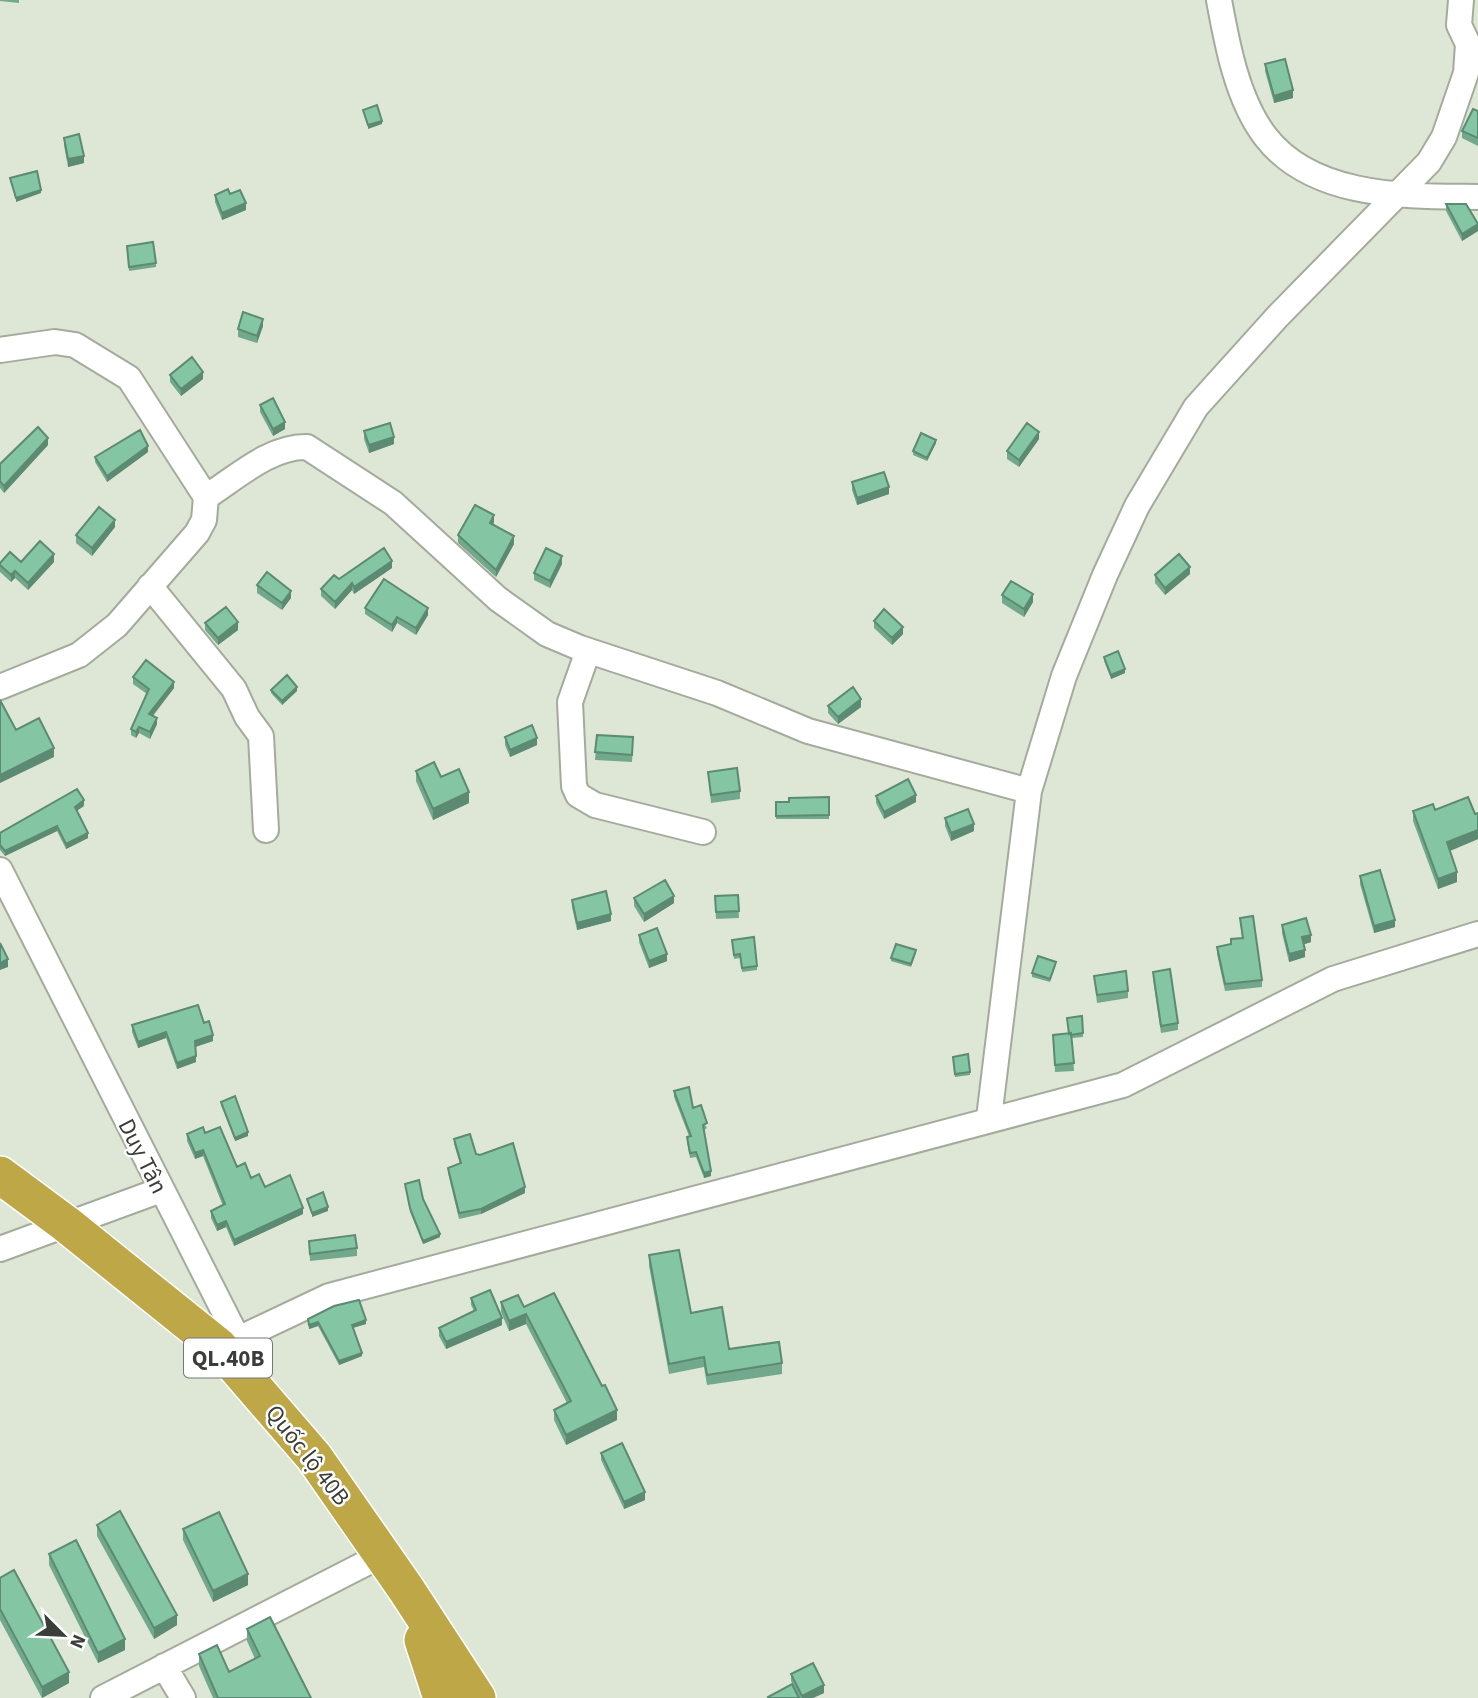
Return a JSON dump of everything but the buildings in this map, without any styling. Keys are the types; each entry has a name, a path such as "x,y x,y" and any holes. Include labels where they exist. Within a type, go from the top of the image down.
{"highway":[{"name":"Quốc lộ 40B","path":"0,1175 66,1224 219,1347 297,1436 407,1589 477,1698"},
{"name":"Quốc lộ 40B","path":"407,1589 442,1698"}],"street":[{"path":"1219,0 1227,41 1241,86 1265,136 1283,153 1332,181 1363,191 1397,196 1478,197"},
{"path":"989,1118 1029,791 1056,701 1084,625 1137,506 1196,407 1278,316 1429,162 1444,137 1466,73 1468,44 1459,25 1461,0"},
{"path":"0,350 55,342 75,345 114,367 137,390 206,497 204,520 197,533 117,625 79,655 0,687"},
{"path":"206,497 276,452 292,446 307,447 393,503 498,599 533,626 588,651 717,693 808,731 1029,791"},
{"path":"150,586 234,689 247,717 261,736 266,830"},
{"path":"588,651 570,702 574,786 578,795 595,805 664,820 703,832"},
{"name":"Duy Tân","path":"0,870 236,1340 297,1436"},
{"path":"236,1340 330,1296 1122,1084 1333,979 1478,934"},
{"path":"0,1249 161,1190"},
{"path":"103,1698 382,1555"},
{"path":"164,1666 183,1698"}]}
